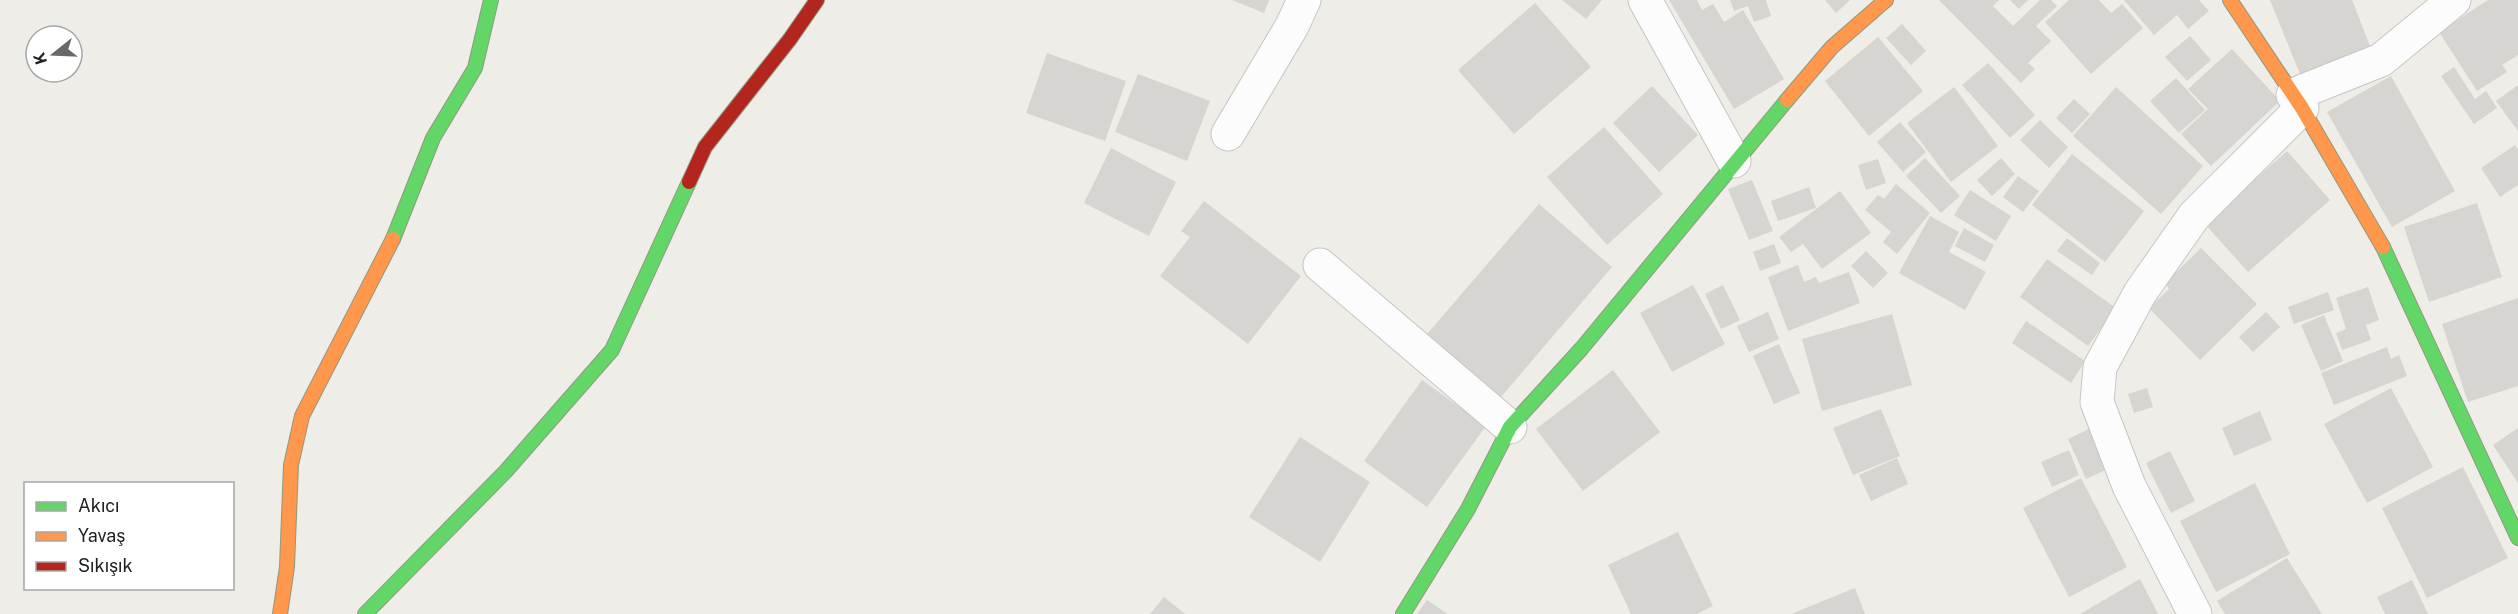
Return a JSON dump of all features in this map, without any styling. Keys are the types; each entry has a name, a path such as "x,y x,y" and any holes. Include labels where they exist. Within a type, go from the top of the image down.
{"street":[{"path":"280,614 287,567 291,465 302,416 388,252 433,138 475,68 491,0"},
{"path":"365,614 506,471 612,350 705,147 790,39 817,0"},
{"path":"1228,134 1292,26 1304,0"},
{"path":"1645,0 1734,161"},
{"path":"1402,614 1468,509 1510,427 1582,348 1734,161 1832,47 1886,0"},
{"path":"2230,0 2297,102 2386,252 2518,538"},
{"path":"2195,614 2129,486 2097,402 2100,367 2140,293 2194,216 2297,102 2381,60 2454,0"},
{"path":"1320,265 1510,427"}],"building":[{"path":"1232,0 1269,0 1264,13"},
{"path":"1562,0 1602,0 1586,19"},
{"path":"1669,0 1697,0 1702,10 1713,4 1724,22 1743,10 1784,79 1734,109"},
{"path":"1730,0 1766,0 1771,16 1754,22 1748,6 1734,11"},
{"path":"1825,0 1850,0 1836,13"},
{"path":"1939,0 1999,0 1993,6 2013,26 2040,0 2051,0 2057,6 2036,26 2051,41 2028,63 2035,69 2021,83"},
{"path":"2010,0 2028,0 2019,9"},
{"path":"2069,0 2099,0 2111,13 2122,4 2143,28 2091,74 2045,22"},
{"path":"2124,0 2199,0 2209,11 2188,29 2177,15 2154,35"},
{"path":"2270,0 2352,0 2370,46 2300,74"},
{"path":"2488,0 2518,0 2518,55 2502,65 2507,72 2477,91 2439,32"},
{"path":"1535,3 1591,67 1514,134 1458,70"},
{"path":"1902,24 1926,51 1911,65 1886,38"},
{"path":"2190,36 2211,60 2187,81 2165,57"},
{"path":"1878,37 1923,91 1869,136 1825,81"},
{"path":"2232,49 2280,101 2211,166 2181,134 2208,109 2188,89"},
{"path":"1047,53 1126,81 1105,141 1026,113"},
{"path":"1988,63 2035,115 2010,138 1962,85"},
{"path":"2454,67 2475,99 2486,91 2497,108 2474,124 2441,76"},
{"path":"1138,74 1210,101 1187,161 1115,132"},
{"path":"2391,76 2455,191 2392,227 2327,112"},
{"path":"2176,78 2205,110 2179,133 2150,101"},
{"path":"2518,85 2518,131 2496,101"},
{"path":"1652,86 1698,135 1659,172 1613,123"},
{"path":"1954,87 1998,146 1951,182 1907,123"},
{"path":"2116,87 2203,166 2161,214 2073,136"},
{"path":"2074,99 2090,114 2072,133 2056,118"},
{"path":"2040,120 2068,147 2049,168 2020,140"},
{"path":"1900,122 1926,152 1903,172 1877,142"},
{"path":"1604,127 1663,194 1607,245 1547,177"},
{"path":"2515,145 2518,150 2518,185 2500,197 2481,168"},
{"path":"1111,148 1176,182 1149,236 1084,203"},
{"path":"2287,151 2330,200 2248,272 2205,224"},
{"path":"2072,154 2144,211 2105,262 2032,205"},
{"path":"1925,158 1960,196 1941,213 1906,176"},
{"path":"2001,158 2015,174 1992,196 1977,180"},
{"path":"1878,159 1886,183 1866,190 1858,165"},
{"path":"2018,176 2039,191 2023,212 2003,197"},
{"path":"1752,180 1773,231 1749,240 1728,189"},
{"path":"1896,184 1930,213 1897,254 1883,242 1891,232 1865,210 1878,195 1884,199"},
{"path":"1809,187 1816,208 1778,221 1771,201"},
{"path":"1970,190 2011,216 1996,241 1954,215"},
{"path":"1840,191 1871,233 1822,269 1803,244 1791,252 1779,237"},
{"path":"1204,201 1301,276 1248,344 1160,276 1190,237 1181,231"},
{"path":"2477,203 2502,277 2429,302 2404,227"},
{"path":"1539,204 1612,267 1501,397 1427,334"},
{"path":"1930,216 1959,232 1949,252 1986,272 1965,310 1899,273"},
{"path":"1964,228 1994,245 1985,262 1955,246"},
{"path":"2067,238 2100,263 2092,275 2057,251"},
{"path":"1774,244 1781,263 1760,271 1753,252"},
{"path":"2201,248 2257,304 2200,360 2149,308 2169,289 2165,283"},
{"path":"1866,251 1888,273 1873,288 1851,266"},
{"path":"2047,259 2116,308 2088,346 2020,297"},
{"path":"1798,265 1804,282 1816,277 1819,283 1849,272 1860,303 1788,331 1768,277"},
{"path":"1693,285 1725,344 1672,372 1640,313"},
{"path":"1723,285 1740,320 1721,329 1705,294"},
{"path":"2368,287 2379,320 2366,325 2371,340 2342,350 2336,333 2346,329 2336,298"},
{"path":"2328,292 2334,310 2294,324 2288,307"},
{"path":"2518,298 2518,386 2468,402 2442,324"},
{"path":"1768,312 1779,339 1749,352 1737,326"},
{"path":"2266,312 2280,327 2253,352 2239,337"},
{"path":"1892,314 1912,385 1822,411 1802,339"},
{"path":"2324,315 2343,361 2321,371 2301,325"},
{"path":"2026,321 2085,361 2071,383 2012,343"},
{"path":"1779,344 1800,393 1774,404 1753,356"},
{"path":"2387,347 2391,359 2399,355 2407,376 2334,405 2321,373"},
{"path":"1613,370 1660,432 1583,491 1536,429"},
{"path":"1422,380 1486,426 1427,507 1364,461"},
{"path":"2147,388 2153,407 2134,413 2128,394"},
{"path":"2391,388 2433,467 2367,503 2324,424"},
{"path":"1881,409 1900,456 1853,475 1833,428"},
{"path":"2260,411 2272,440 2234,456 2222,428"},
{"path":"2093,427 2112,467 2086,479 2068,439"},
{"path":"2518,428 2518,483 2493,445"},
{"path":"1300,437 1370,482 1320,562 1249,517"},
{"path":"2069,450 2079,475 2052,487 2041,462"},
{"path":"2170,451 2195,501 2171,513 2146,463"},
{"path":"1897,458 1908,484 1871,501 1859,475"},
{"path":"2463,467 2508,558 2427,598 2382,508"},
{"path":"2081,478 2127,567 2069,597 2023,508"},
{"path":"2255,483 2290,554 2216,592 2180,521"},
{"path":"1678,532 1713,606 1697,614 1631,614 1608,565"},
{"path":"2287,558 2322,614 2225,614 2217,601"},
{"path":"2140,579 2158,614 2080,614"},
{"path":"2412,580 2428,614 2385,614 2377,597"},
{"path":"1855,588 1865,614 1791,614"},
{"path":"1164,597 1185,614 1150,614"},
{"path":"1427,600 1448,614 1417,614"}],"traffic: fast":[{"path":"393,239 433,138 475,68 491,0"},
{"path":"1403,614 1468,509 1510,427 1582,348 1787,100"},
{"path":"365,614 506,471 612,350 689,182"},
{"path":"2383,247 2518,538"}],"traffic: slow":[{"path":"1787,100 1832,47 1886,0"},
{"path":"2230,0 2302,108 2383,247"},
{"path":"280,614 287,567 291,465 302,416 393,239"}],"traffic: jam":[{"path":"689,182 705,147 790,39 817,0"}]}
